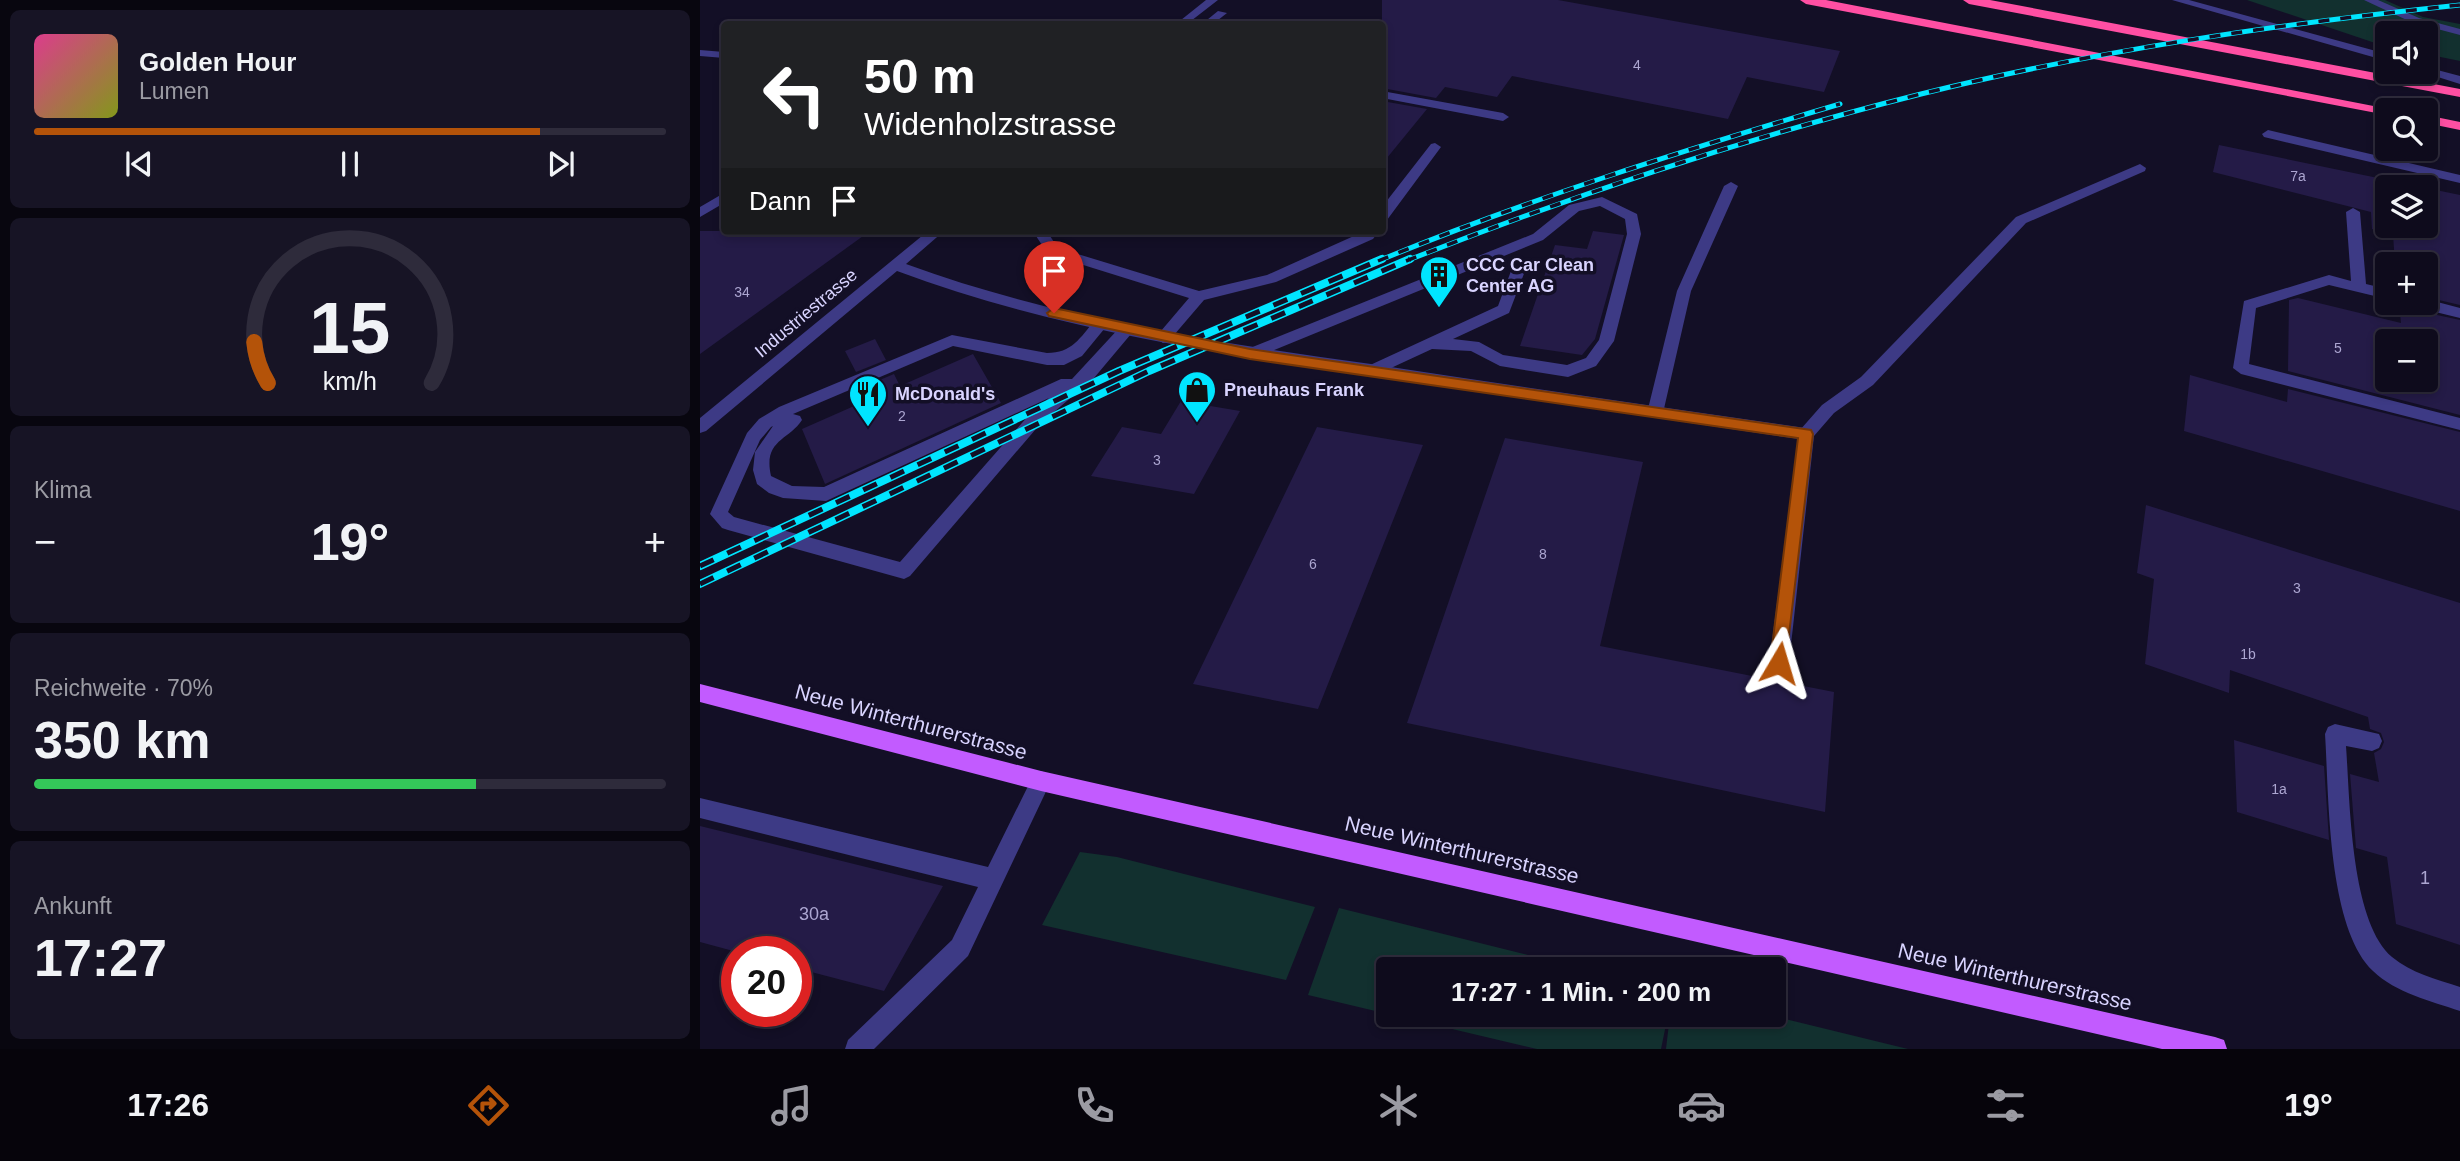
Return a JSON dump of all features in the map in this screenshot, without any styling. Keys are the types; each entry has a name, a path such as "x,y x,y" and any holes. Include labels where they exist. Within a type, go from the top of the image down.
{"highway":[{"path":"1806,0 2375,109"},
{"path":"1969,0 2460,93"},
{"path":"2438,121 2460,126"}],"main road":[{"name":"Neue Winterthurerstrasse","path":"700,693 1041,781 2216,1049"}],"street":[{"path":"1185,21 1213,0"},
{"path":"2177,0 2375,55"},
{"path":"2369,0 2415,20 2460,32"},
{"path":"1211,21 1222,13"},
{"path":"700,53 721,55"},
{"path":"2438,74 2460,80"},
{"path":"1386,95 1503,117"},
{"path":"2268,134 2460,178"},
{"path":"1386,212 1435,147"},
{"path":"1779,663 1806,434 1828,409 1867,381 2021,220 2140,168"},
{"path":"1654,413 1684,291 1731,186"},
{"path":"700,213 721,200"},
{"path":"1250,354 1538,237 1574,208 1602,201 1632,217 1634,234 1606,341 1591,362 1568,371 1500,360 1474,346 1429,343"},
{"path":"2353,212 2359,287"},
{"name":"Industriestrasse","path":"700,428 708,412 932,235"},
{"path":"1043,235 1053,251 1199,296 1271,279 1369,235"},
{"path":"894,265 951,286 1163,338 1250,354 1806,434"},
{"path":"1373,370 1504,309 1518,271"},
{"path":"2375,291 2329,280 2249,306 2241,368 2460,424"},
{"path":"1163,338 1199,296"},
{"path":"2438,308 2460,313"},
{"path":"1100,324 1077,352 1064,359 1047,359 958,339 938,345 785,411 765,423 748,444 719,514 728,523 904,571 1035,419 1087,374 1126,330"},
{"path":"974,342 782,426 768,442 761,465 763,480 775,489 809,495 826,494 1087,374"},
{"path":"2372,741 2334,734 2351,901 2361,932 2374,956 2397,975 2460,999"},
{"path":"857,1049 960,947 1041,781"},
{"path":"700,808 994,880"}],"green space":[{"path":"2247,0 2385,0 2423,17 2460,24 2460,61 2438,56 2438,21 2375,21 2375,43"},
{"path":"1080,852 1117,857 1315,907 1286,980 1042,925"},
{"path":"1339,908 1536,957 1376,957 1376,1011 1308,995"},
{"path":"1786,1019 1908,1049 1666,1049 1669,1027 1786,1027"},
{"path":"1444,1027 1666,1027 1661,1049 1537,1049"}],"building":[{"path":"1382,0 1558,0 1840,51 1824,92 1747,77 1728,119 1512,76 1497,97 1445,87 1436,98 1386,89 1386,21 1382,21"},
{"path":"1386,102 1427,109 1386,159"},
{"path":"2219,145 2375,177 2375,230 2372,229 2371,212 2213,172"},
{"path":"2438,190 2460,195 2460,305 2438,300 2438,252 2394,252 2393,238 2438,238"},
{"path":"700,231 721,231 721,235 864,235 700,354"},
{"path":"1593,231 1624,235 1595,339 1582,355 1520,346 1555,245 1587,249"},
{"path":"2298,298 2401,323 2400,315 2437,315 2460,320 2460,415 2288,371 2289,300"},
{"path":"875,339 886,360 856,372 845,351"},
{"path":"973,354 1001,403 825,484 802,429 870,399 863,387 894,374 900,386"},
{"path":"2190,375 2287,402 2288,389 2460,432 2460,511 2184,431"},
{"path":"1181,401 1240,411 1194,494 1091,476 1122,427 1161,434"},
{"path":"1317,427 1423,445 1318,709 1193,684"},
{"path":"1505,438 1643,462 1600,646 1834,692 1825,812 1407,723"},
{"path":"2146,505 2460,603 2460,945 2396,924 2387,857 2356,848 2350,774 2379,782 2374,753 2381,749 2384,742 2381,733 2370,729 2368,717 2230,670 2229,693 2145,664 2154,579 2137,573"},
{"path":"2234,740 2324,766 2329,840 2237,812"},
{"path":"700,826 943,886 884,991 812,972 812,936 721,936 721,948 700,942"}],"railway":[{"path":"1406,261 1660,169 1790,129 1921,94 2054,64 2189,40 2460,5"},
{"path":"1378,261 1607,176 1840,104"},
{"path":"700,566 1119,371 1382,259"},
{"path":"700,584 1149,371 1410,259"}],"place":[{"name":"CCC Car Clean Center AG","path":"1439,309"},
{"name":"Pneuhaus Frank","path":"1197,424"},
{"name":"McDonald's","path":"868,428"}],"route":[{"path":"1054,313 1250,354 1806,434 1779,663"}]}
